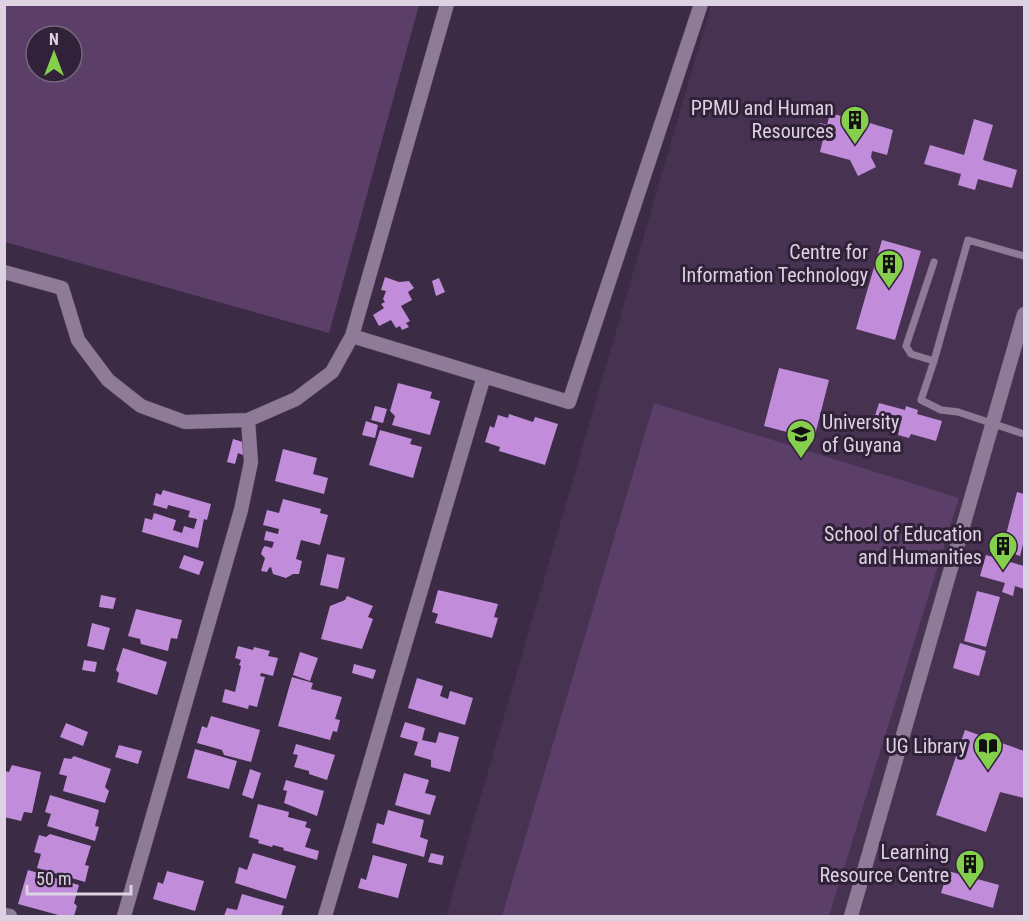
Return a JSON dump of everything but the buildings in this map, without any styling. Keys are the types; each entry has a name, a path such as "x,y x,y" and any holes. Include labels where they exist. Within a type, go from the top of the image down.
{"street":[{"path":"4,272 62,288 78,340 108,381 141,406 185,422 248,420 296,399 332,372 352,336 447,4"},
{"path":"352,336 569,402 701,4"},
{"path":"851,916 1024,314"},
{"path":"324,916 484,376"},
{"path":"123,916 242,510 251,462 248,420"},
{"path":"4,915 10,916"}],"lane":[{"path":"1024,256 968,240 921,400 941,410 958,412 1024,434"},
{"path":"934,262 906,346 911,354 934,361"}],"shaded area":[{"path":"4,5 419,5 329,333 5,242"},
{"name":"University of Guyana","path":"711,5 1024,5 1024,916 446,916"},
{"path":"654,403 959,498 829,916 502,916"}],"place":[{"name":"PPMU and Human Resources","path":"855,146"},
{"name":"Centre for Information Technology","path":"889,290"},
{"name":"University of Guyana","path":"801,460"},
{"name":"School of Education and Humanities","path":"1003,572"},
{"name":"UG Library","path":"988,772"},
{"name":"Learning Resource Centre","path":"970,890"}]}
